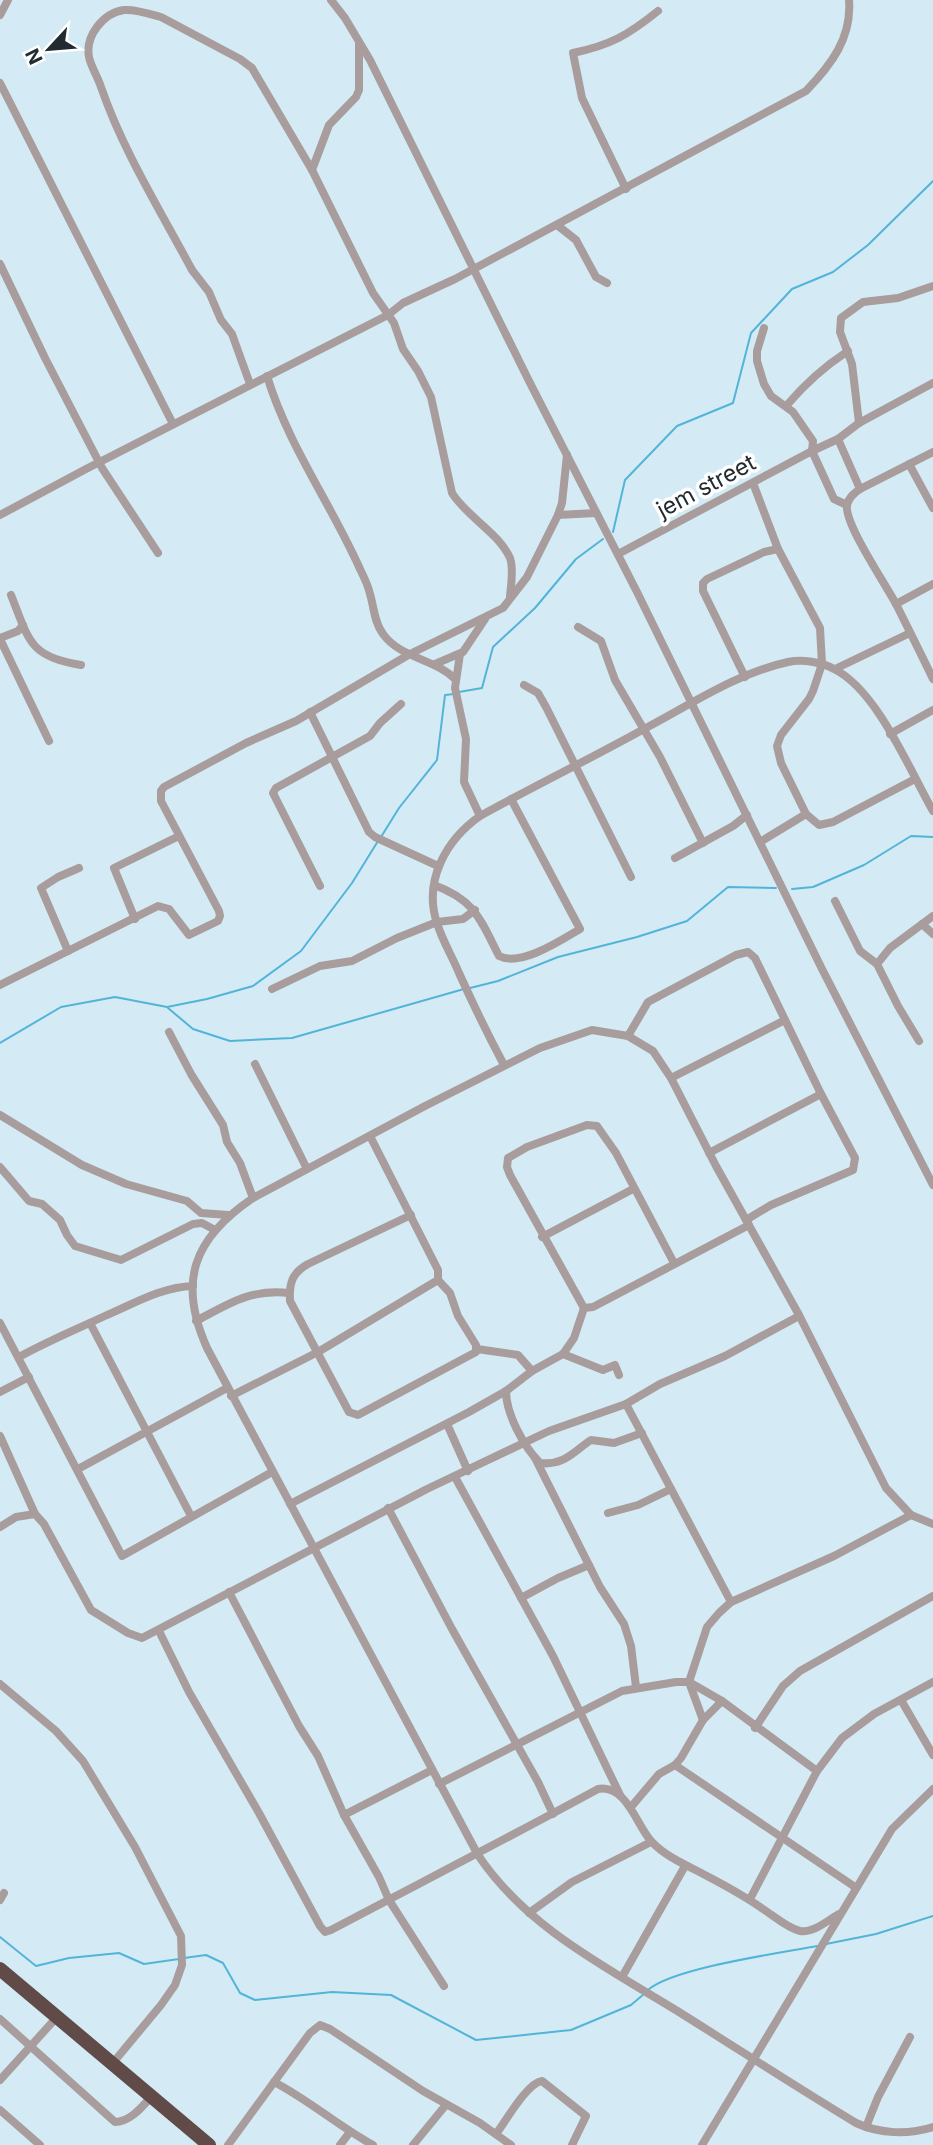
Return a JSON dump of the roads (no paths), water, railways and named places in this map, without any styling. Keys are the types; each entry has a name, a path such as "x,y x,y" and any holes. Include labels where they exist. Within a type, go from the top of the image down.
{"highway":[{"path":"0,1969 209,2145"}],"street":[{"path":"0,15 8,0"},
{"path":"331,0 359,40 933,1185"},
{"path":"0,515 388,315 403,303 557,225 806,92 831,66 845,37 850,19 849,0"},
{"path":"250,384 232,334 221,320 209,292 192,270 115,124 89,56 89,38 110,15 124,10 161,17 252,68 312,170 373,293 397,329 403,349 418,372 434,406 452,492 458,504 488,530 510,558 510,596"},
{"path":"626,188 582,98 573,53 601,48 634,31 658,11"},
{"path":"312,170 329,125 356,97 359,90 359,40"},
{"path":"0,83 173,424"},
{"path":"557,225 576,240 596,277 607,283"},
{"path":"0,264 45,358 100,462 158,553"},
{"path":"859,423 852,364 842,340 839,324 841,318 857,304 898,298 933,286"},
{"path":"765,328 757,351 757,361 767,392 787,405 810,436 813,441 812,451 834,499 847,505"},
{"path":"787,405 799,391 848,351"},
{"path":"267,376 279,410 311,477 362,573 380,630 391,642 410,654 435,664 455,679"},
{"name":"jem street","path":"618,554 838,439 859,423 933,383"},
{"path":"838,439 860,489"},
{"path":"933,453 860,489 851,496 847,505 854,531 896,604 933,679"},
{"path":"0,985 158,906 169,909 189,935 218,920 220,916 161,801 164,786 310,712 410,654 503,608 527,577 558,514 562,503 567,454"},
{"path":"909,464 933,508"},
{"path":"753,483 778,549 820,628 822,664 809,699 781,736 777,746 781,763 806,814 819,825 833,822 915,779"},
{"path":"558,514 596,513"},
{"path":"745,677 703,591 703,583 764,552 778,549"},
{"path":"896,604 933,584"},
{"path":"11,595 30,641 39,652 62,662 82,665"},
{"path":"435,664 460,654 467,648 487,617"},
{"path":"23,625 18,631 0,639 49,741"},
{"path":"578,626 601,641 615,680 660,757 703,843"},
{"path":"835,669 910,633"},
{"path":"460,654 455,693 466,739 464,782 480,816"},
{"path":"504,1065 462,979 437,922 433,904 438,866 453,839 480,816 690,703 745,677 789,661 822,664 835,669 860,688 873,704 933,811"},
{"path":"524,685 538,693 631,877"},
{"path":"320,886 273,793 276,788 370,736 401,704"},
{"path":"890,734 933,710"},
{"path":"310,712 334,756 369,832 438,866"},
{"path":"434,885 452,892 475,910 499,956 506,960 520,959 580,929 511,799"},
{"path":"760,842 806,814"},
{"path":"675,858 733,826 747,815"},
{"path":"135,919 114,868 178,836"},
{"path":"68,951 41,888 79,868"},
{"path":"835,901 860,951 877,964 919,1041"},
{"path":"272,989 286,985 320,966 352,961 397,938 437,922 463,919 475,910"},
{"path":"877,964 890,948 933,916"},
{"path":"922,924 933,934"},
{"path":"584,1308 593,1307 747,1223 771,1205 853,1170 855,1158 755,958 748,952 648,1002 628,1036"},
{"path":"671,1077 785,1020"},
{"path":"933,1524 911,1515 886,1488 799,1316 709,1153 671,1077 653,1051 628,1036 601,1029 583,1031 504,1065 253,1198 228,1215 198,1257 193,1286 196,1321 207,1348 439,1784 478,1855 500,1885 529,1913 586,1956 866,2127 906,2132 933,2127"},
{"path":"169,1032 223,1125 227,1142 240,1163 253,1198"},
{"path":"255,1064 307,1170"},
{"path":"709,1153 821,1094"},
{"path":"0,1115 82,1165 126,1184 187,1201 201,1213 228,1215"},
{"path":"290,1504 506,1391 532,1371 563,1354 574,1338 584,1308 542,1237 510,1175 508,1158 513,1154 592,1124 597,1126 616,1153 674,1263"},
{"path":"370,1136 438,1270 438,1280 450,1293 458,1316 477,1349"},
{"path":"0,1167 29,1201 42,1204 60,1220 70,1241 75,1245 121,1260 194,1224 202,1223 215,1230"},
{"path":"542,1237 633,1189"},
{"path":"411,1214 299,1269 291,1280 290,1301 345,1407 354,1415 475,1353 477,1349"},
{"path":"78,1469 147,1432 318,1352 438,1280"},
{"path":"19,1357 57,1336 165,1290 193,1286"},
{"path":"196,1321 237,1300 262,1292 289,1293"},
{"path":"0,1436 35,1514 44,1524 91,1610 142,1639 388,1508 549,1431 626,1404 670,1380 725,1356 799,1316"},
{"path":"90,1322 191,1516"},
{"path":"0,1323 122,1556 272,1472"},
{"path":"477,1349 518,1355 532,1371"},
{"path":"563,1354 603,1370 615,1365 619,1375"},
{"path":"0,1392 29,1377"},
{"path":"506,1391 508,1407 628,1635 636,1687"},
{"path":"626,1404 732,1602"},
{"path":"447,1424 468,1471"},
{"path":"535,1458 545,1464 576,1453 592,1440 617,1443 642,1433"},
{"path":"455,1477 553,1656 623,1801"},
{"path":"608,1513 638,1505 671,1489"},
{"path":"388,1508 553,1814"},
{"path":"0,1527 16,1517 35,1514"},
{"path":"703,1720 688,1682 707,1627 719,1613 732,1602 834,1556 911,1515"},
{"path":"521,1598 589,1565"},
{"path":"229,1592 299,1726 318,1756 344,1815 389,1900 444,1986"},
{"path":"755,1728 783,1686 800,1671 933,1596"},
{"path":"159,1630 189,1692 322,1930 329,1932 598,1789 611,1790 631,1807 651,1842 685,1866 750,1899 790,1927 802,1931 815,1928 839,1914"},
{"path":"439,1784 622,1691 660,1683 688,1682 722,1701 755,1728 817,1771"},
{"path":"750,1899 817,1771 852,1729 933,1682"},
{"path":"0,1684 57,1731 83,1761 108,1799 163,1897 181,1936 182,1965 175,1985 112,2064"},
{"path":"901,1700 933,1755"},
{"path":"631,1807 659,1774 675,1765 703,1720 722,1701"},
{"path":"675,1765 855,1887"},
{"path":"344,1815 432,1770"},
{"path":"702,2145 751,2059 892,1829 933,1789"},
{"path":"529,1913 572,1882 651,1842"},
{"path":"622,1977 685,1866"},
{"path":"0,2080 57,2017"},
{"path":"0,2019 115,2122 124,2121 151,2097"},
{"path":"228,2145 310,2033 322,2025 445,2106 463,2113 511,2145"},
{"path":"866,2127 878,2097 910,2037"},
{"path":"496,2134 528,2088 536,2081 542,2081 586,2115 572,2145"},
{"path":"274,2082 311,2102 350,2132 373,2145"},
{"path":"413,2145 445,2106"},
{"path":"0,2110 40,2145"},
{"path":"340,2145 350,2132"}],"waterway":[{"path":"613,532 625,480 677,426 733,403 751,333 792,289 833,272 868,245 933,181"},
{"path":"459,692 482,688 493,647 535,608 576,559 603,539"},
{"path":"381,837 399,808 437,760 445,695 454,694"},
{"path":"792,889 813,887 864,865 911,836 933,837"},
{"path":"0,1043 61,1007 115,997 167,1007 253,986 301,951 352,883 378,841"},
{"path":"470,988 498,981 558,957 687,921 728,887 776,888"},
{"path":"168,1008 193,1029 230,1041 292,1038 464,989"},
{"path":"826,1944 876,1934 933,1916"},
{"path":"0,1937 36,1966 69,1958 119,1953 144,1964 179,1959"},
{"path":"648,1990 661,1982 703,1968 817,1946"},
{"path":"184,1958 206,1955 223,1963 240,1993 255,2000 332,1992 391,1995 476,2040 571,2030 631,2005 644,1994"}]}
